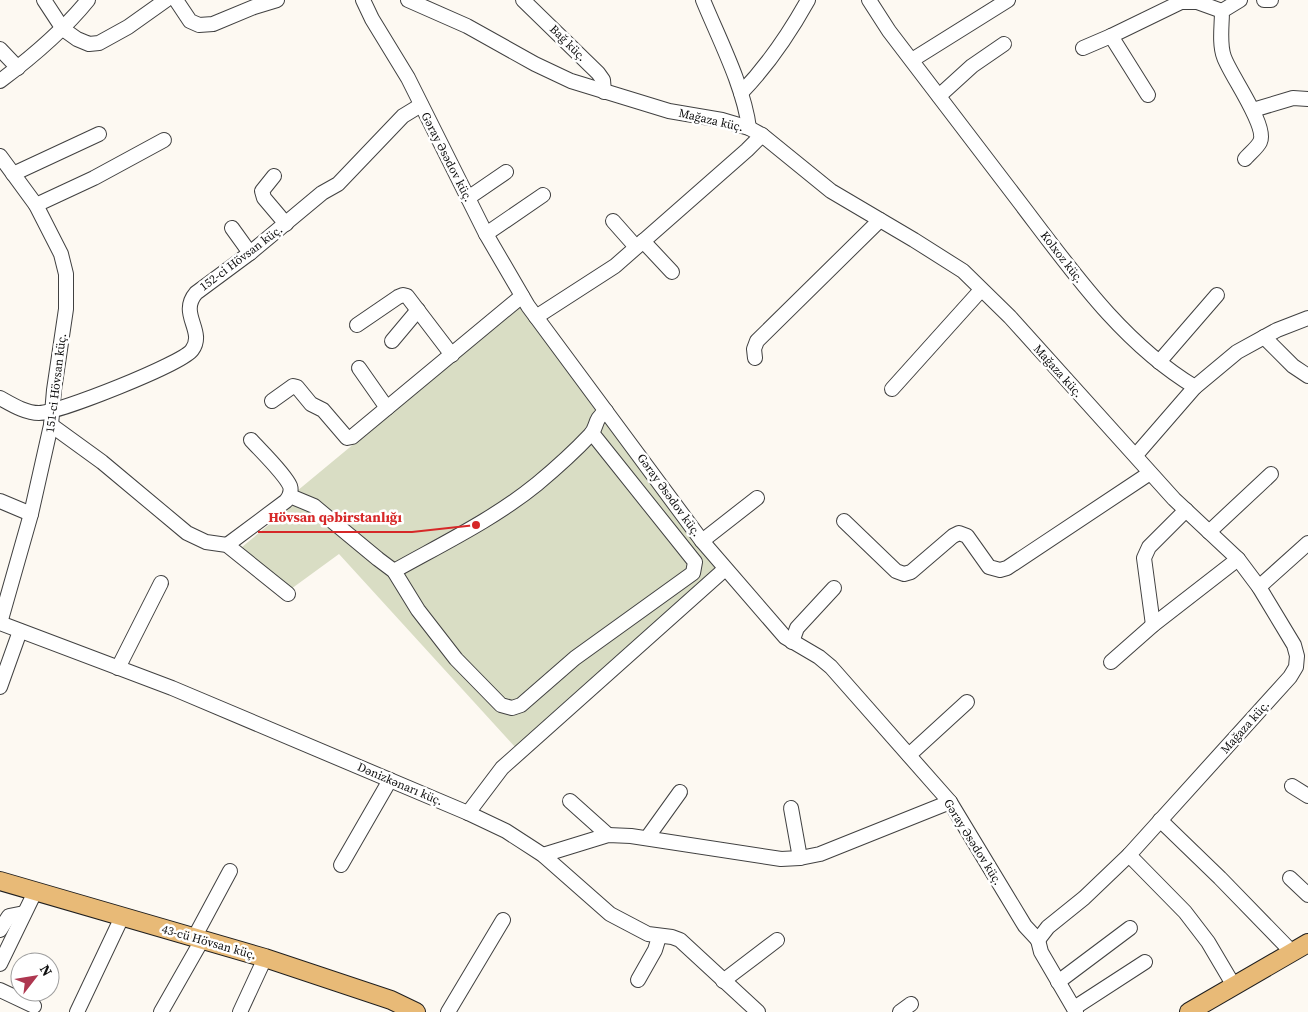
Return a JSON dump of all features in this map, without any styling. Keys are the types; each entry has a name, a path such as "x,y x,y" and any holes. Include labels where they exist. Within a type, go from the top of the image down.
{"main road":[{"name":"43-cü Hövsan küç.","path":"0,882 265,958 391,1000 413,1011"},
{"path":"1188,1012 1291,951 1308,943"}],"street":[{"path":"44,0 62,28 77,39 89,44 99,43 128,27 166,0"},
{"path":"0,81 18,68 62,28 88,0"},
{"path":"176,0 190,21 199,25 213,24 254,7 277,0"},
{"name":"Gəray Əsədov küç.","path":"363,0 372,19 408,78 486,234 536,317 702,541 725,569 785,637 819,657 831,667 950,802 1025,926 1038,940 1041,952 1075,1010"},
{"name":"Mağaza küç.","path":"408,0 467,26 571,82 669,110 722,120 749,128 762,135 830,191 962,272 1010,317 1150,472 1186,510 1238,559 1259,587 1294,645 1297,656 1296,667 1290,677 1129,855 1084,898 1048,927 1038,940"},
{"name":"Bağ küç.","path":"523,0 598,72 603,80 604,92"},
{"path":"702,0 741,93 749,128"},
{"path":"741,93 766,65 789,33 808,0"},
{"name":"Kolxoz küç.","path":"869,0 889,31 1079,280 1136,342 1159,362 1195,387"},
{"path":"912,60 1008,0"},
{"path":"1222,11 1240,0"},
{"path":"1264,0 1271,0"},
{"path":"1083,48 1181,2 1197,2 1222,11"},
{"path":"1222,11 1223,54 1228,70 1253,110 1261,133 1261,141 1245,159"},
{"path":"1111,36 1148,95"},
{"path":"939,96 972,66 1004,44"},
{"path":"0,49 18,68"},
{"path":"1253,110 1293,98 1308,99"},
{"name":"152-ci Hövsan küç.","path":"0,398 18,407 37,413 52,411 129,382 180,360 188,354 195,344 196,337 188,307 190,299 250,253 322,193 342,180 404,116 421,104"},
{"path":"13,174 99,134"},
{"path":"536,317 615,266 762,135"},
{"path":"36,205 94,178 164,140"},
{"name":"151-ci Hövsan küç.","path":"0,156 36,205 61,254 66,274 66,309 52,411 52,425 31,514 0,623"},
{"path":"468,198 506,172"},
{"path":"274,176 262,191 264,198 286,224"},
{"path":"486,234 543,196"},
{"path":"755,358 754,349 757,341 880,220"},
{"path":"613,222 672,272"},
{"path":"232,228 250,253"},
{"path":"892,390 981,290"},
{"path":"357,324 404,295 407,296 452,355"},
{"path":"1159,362 1217,295"},
{"path":"272,402 289,388 296,387 311,404 323,410 347,438 352,437 522,296"},
{"path":"392,341 418,310"},
{"path":"1136,455 1195,387 1237,352 1264,337 1308,318"},
{"path":"1264,337 1293,366 1308,376"},
{"path":"360,368 387,408"},
{"path":"394,571 494,514 536,484 592,433 596,421 606,410"},
{"path":"52,425 102,462 187,533 206,542 227,546 288,594"},
{"path":"290,496 314,506 394,571 418,610 456,659 501,705 512,708 521,705 575,658 693,573 695,568 695,562 592,433"},
{"path":"227,546 290,496 290,487 285,479 251,440"},
{"path":"844,521 896,571 904,574 911,572 953,536 960,533 967,536 989,567 1000,570 1007,568 1150,472"},
{"path":"1209,532 1271,474"},
{"path":"702,541 757,498"},
{"path":"0,501 31,514"},
{"path":"1154,625 1144,558 1149,547 1186,510"},
{"path":"1259,587 1308,543"},
{"path":"1111,662 1154,625 1238,559"},
{"path":"468,813 502,768 725,569"},
{"path":"118,668 161,584"},
{"path":"792,642 797,628 802,621 834,588"},
{"name":"Dənizkənarı küç.","path":"0,623 172,688 506,830 543,855 610,914 648,934 680,940 758,1012"},
{"path":"0,687 20,631"},
{"path":"909,755 967,702"},
{"path":"341,865 390,780"},
{"path":"1292,786 1308,796"},
{"path":"647,838 680,792"},
{"path":"570,801 608,835"},
{"path":"543,855 608,835 647,838 781,859 800,858 828,852 950,802"},
{"path":"791,808 800,858"},
{"path":"1160,820 1291,951"},
{"path":"1129,855 1185,912 1208,942 1234,986"},
{"path":"160,1012 198,939 230,871"},
{"path":"1290,878 1308,895"},
{"path":"0,964 35,892"},
{"path":"0,930 9,916 24,913"},
{"path":"77,1012 122,917"},
{"path":"448,1012 503,920"},
{"path":"1058,982 1130,928"},
{"path":"638,980 655,950 658,937"},
{"path":"723,981 777,940"},
{"path":"240,1012 265,958"},
{"path":"1075,1010 1144,962"},
{"path":"0,990 34,1006"}],"green space":[{"path":"519,307 717,569 515,747 339,554 291,589 242,547 295,503 297,491"}],"place":[{"name":"Hövsan qəbirstanlığı","path":"476,525"}]}
